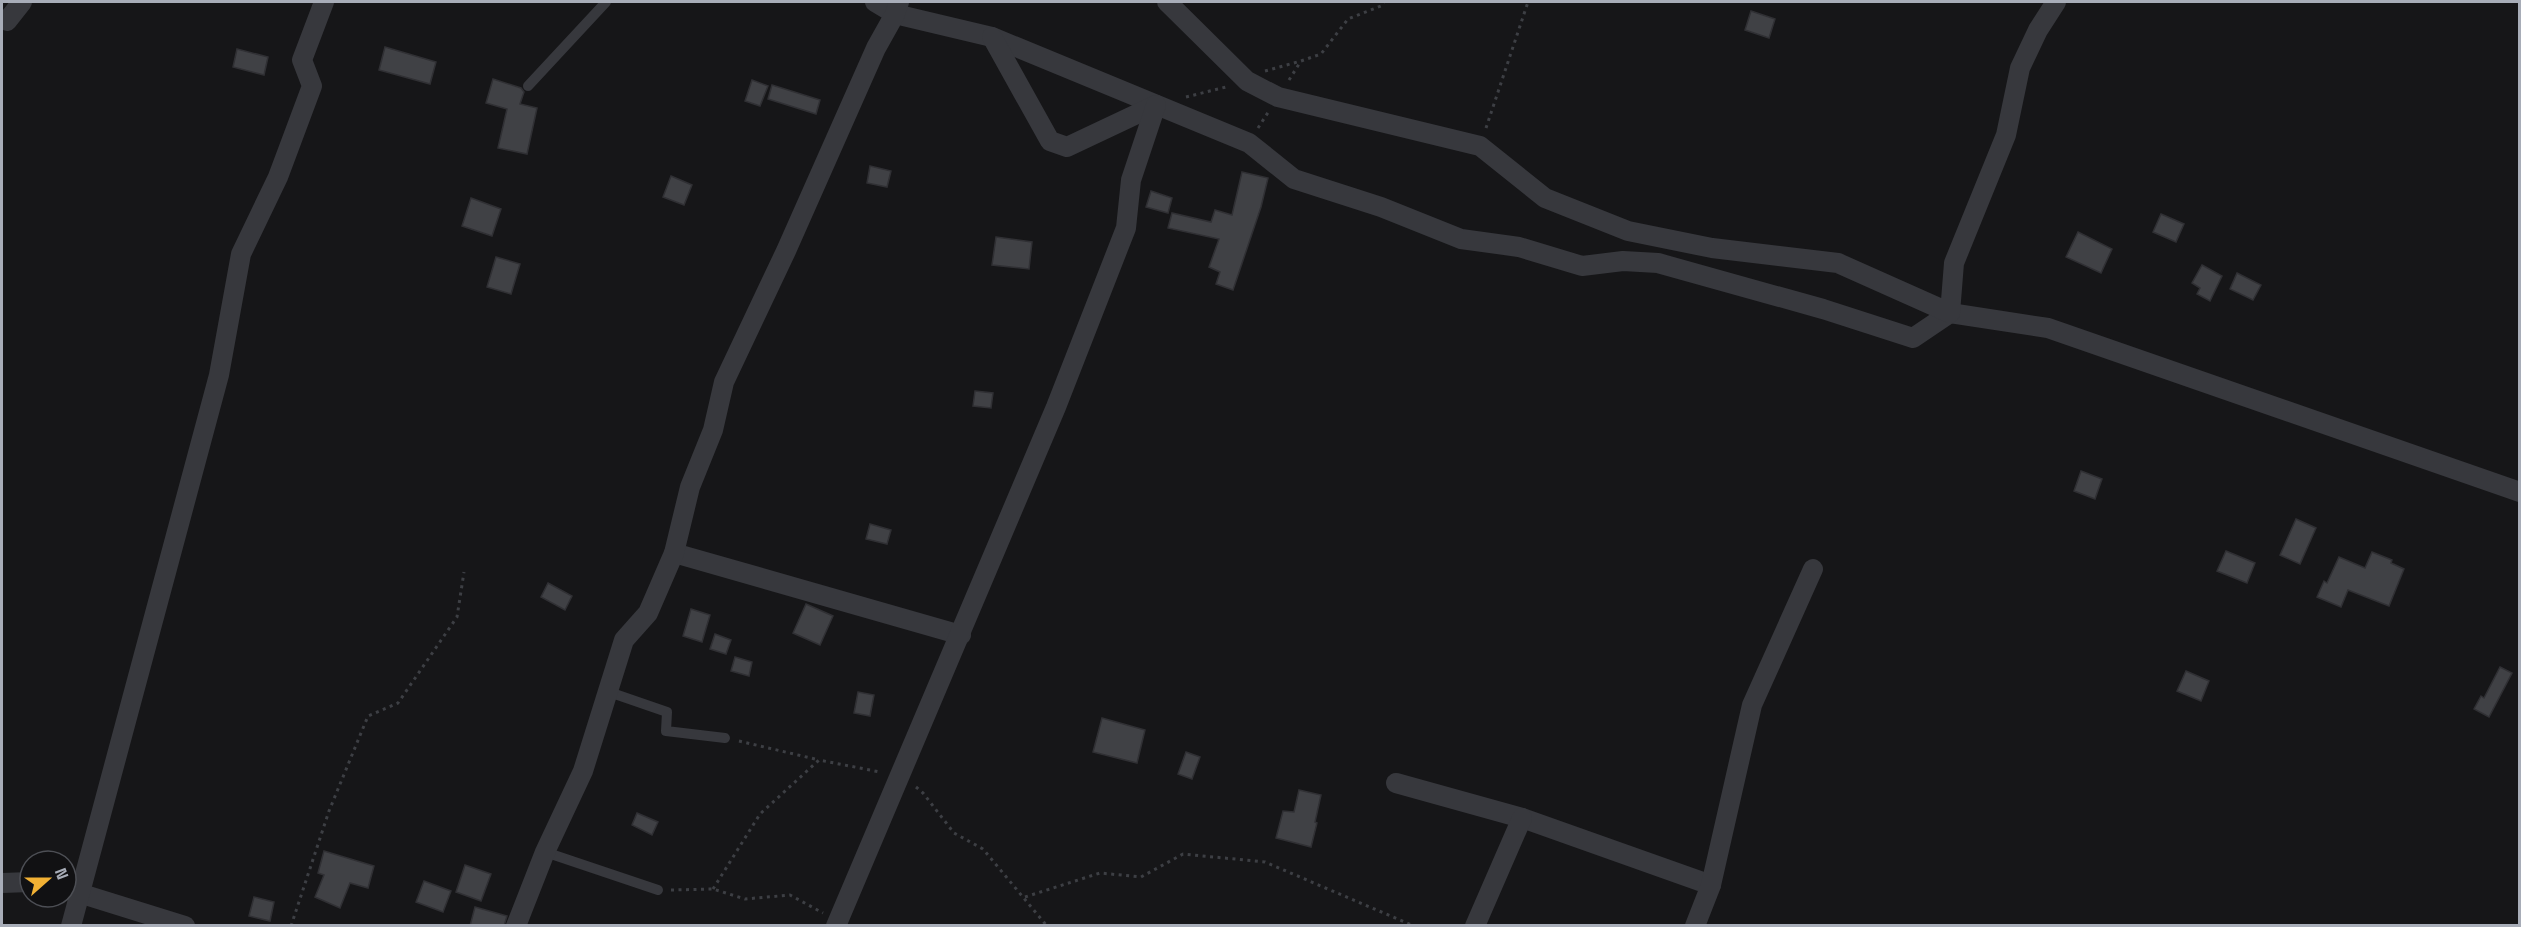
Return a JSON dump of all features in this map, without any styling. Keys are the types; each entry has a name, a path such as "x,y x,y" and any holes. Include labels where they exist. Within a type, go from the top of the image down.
{"street":[{"path":"7,21 22,2"},
{"path":"78,873 219,375 241,254 278,177 312,86 302,60 324,2"},
{"path":"875,2 992,38 1249,142 1294,179 1381,207 1461,239 1519,247 1582,266 1623,261 1658,263 1823,309 1913,338 1950,313"},
{"path":"1167,2 1247,81 1278,97 1480,146 1545,198 1628,231 1712,248 1838,263 1950,313 2048,328 2520,492"},
{"path":"1950,313 1954,262 2006,135 2020,68 2038,30 2056,2"},
{"path":"516,926 545,852 583,771 624,640 648,613 674,553 690,487 713,430 724,382 786,251 876,48 897,8"},
{"path":"992,38 1050,141 1067,147 1156,105"},
{"path":"841,924 1056,407 1126,228 1131,180 1156,105"},
{"path":"1628,231 1658,263"},
{"path":"674,553 961,635"},
{"path":"1695,926 1711,885 1752,705 1812,568"},
{"path":"1396,783 1522,818 1711,885"},
{"path":"1475,926 1522,818"},
{"path":"2,883 18,882"},
{"path":"78,893 185,926"},
{"path":"71,926 72,909"}],"lane":[{"path":"528,86 606,2"},
{"path":"609,693 667,712 666,731 725,738"},
{"path":"545,852 658,890"}],"path":[{"path":"1249,142 1301,61 1321,54 1348,19 1381,6 1384,2"},
{"path":"1480,146 1528,2"},
{"path":"291,926 329,811 368,716 398,703 457,617 464,572"},
{"path":"725,738 819,760"},
{"path":"1025,897 1100,873 1141,877 1183,855 1265,862 1414,926"},
{"path":"658,890 713,889 745,898 790,894 841,924"}],"building":[{"path":"1751,11 1775,19 1769,38 1745,30"},
{"path":"385,47 436,62 430,84 379,70"},
{"path":"237,49 268,57 264,75 233,67"},
{"path":"493,79 521,88 524,92 520,104 537,108 527,154 498,148 507,109 486,103"},
{"path":"752,80 768,86 760,106 745,101"},
{"path":"772,85 820,100 816,114 768,99"},
{"path":"870,166 891,171 887,187 867,183"},
{"path":"1242,172 1268,178 1261,207 1233,290 1216,284 1220,272 1209,267 1219,239 1168,228 1172,213 1211,222 1215,210 1232,215"},
{"path":"671,176 692,185 684,205 663,197"},
{"path":"1151,191 1172,198 1168,213 1146,207"},
{"path":"471,198 501,209 492,236 462,226"},
{"path":"2161,214 2184,224 2176,242 2153,232"},
{"path":"2078,232 2112,249 2101,273 2066,257"},
{"path":"996,237 1032,242 1029,269 992,265"},
{"path":"496,257 520,264 511,294 487,287"},
{"path":"2202,265 2222,276 2210,301 2197,294 2200,288 2192,283"},
{"path":"2237,273 2261,285 2253,300 2230,289"},
{"path":"975,391 993,393 991,408 973,406"},
{"path":"2081,471 2102,479 2095,499 2074,491"},
{"path":"2296,519 2316,528 2300,564 2280,555"},
{"path":"870,524 891,530 887,544 866,539"},
{"path":"2226,551 2255,563 2247,583 2217,571"},
{"path":"2372,552 2392,560 2391,563 2404,569 2389,606 2348,590 2341,607 2317,597 2324,581 2327,583 2339,557 2365,568"},
{"path":"548,583 572,596 565,610 541,597"},
{"path":"806,604 833,616 820,645 793,633"},
{"path":"691,609 710,615 702,642 683,636"},
{"path":"715,634 731,640 726,654 710,649"},
{"path":"735,657 752,662 749,676 731,671"},
{"path":"2500,667 2512,673 2489,717 2474,709 2481,696 2484,698"},
{"path":"2186,671 2209,681 2201,701 2177,691"},
{"path":"858,692 874,695 870,716 854,713"},
{"path":"1102,718 1145,730 1137,763 1093,752"},
{"path":"1186,752 1200,757 1192,779 1178,774"},
{"path":"1299,790 1321,795 1311,847 1276,838 1283,811 1294,812"},
{"path":"637,813 658,822 652,835 632,825"},
{"path":"324,851 374,866 368,888 350,883 340,908 315,897 324,875 318,873"},
{"path":"465,865 491,874 481,901 456,892"},
{"path":"424,881 451,891 443,912 416,902"},
{"path":"254,897 274,902 270,921 249,916"},
{"path":"475,907 507,916 504,926 470,926"}]}
